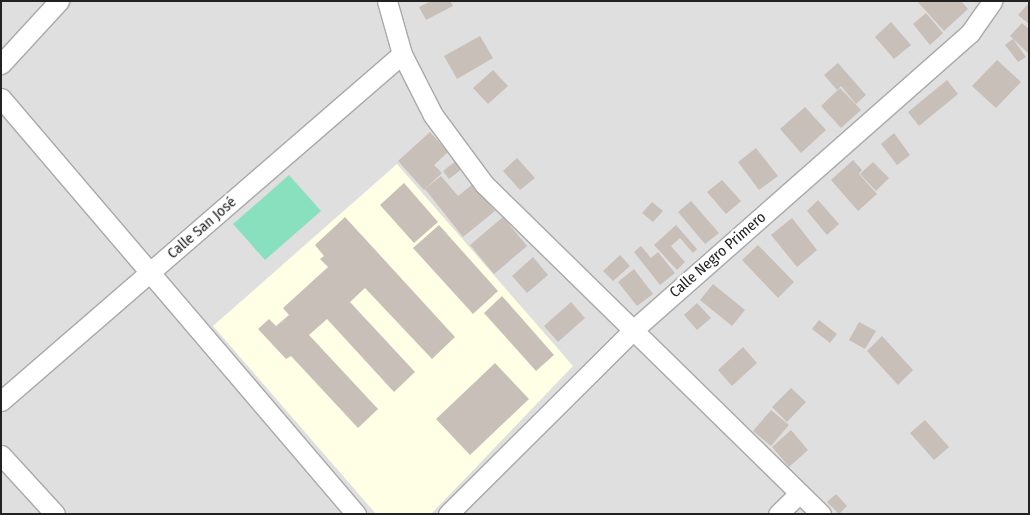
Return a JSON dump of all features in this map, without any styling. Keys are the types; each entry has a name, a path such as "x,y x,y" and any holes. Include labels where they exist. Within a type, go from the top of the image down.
{"street":[{"path":"1,64 59,1"},
{"path":"387,1 402,54 433,115 484,184 821,514"},
{"name":"Calle Negro Primero","path":"448,514 633,330 970,33 992,1"},
{"name":"Calle San José","path":"1,401 402,54"},
{"path":"1,98 356,514"},
{"path":"1,454 55,514"},
{"path":"778,514 800,493"}],"shaded area":[{"path":"1,1 1029,1 1029,514 1,514"},
{"path":"397,164 573,366 431,514 376,514 213,326"}],"green space":[{"path":"289,175 321,211 265,260 233,224"}],"building":[{"path":"431,1 450,1 453,6 426,20 419,7"},
{"path":"917,1 961,1 968,9 944,31"},
{"path":"1029,3 1029,24 1018,15"},
{"path":"926,13 943,33 930,45 913,24"},
{"path":"891,22 911,45 894,59 875,37"},
{"path":"1022,23 1029,29 1028,53 1010,36"},
{"path":"480,36 493,58 457,79 444,56"},
{"path":"1013,39 1026,57 1018,62 1005,45"},
{"path":"997,60 1021,82 996,108 972,86"},
{"path":"838,63 866,95 856,104 841,86 837,90 824,75"},
{"path":"493,70 508,86 488,104 473,88"},
{"path":"947,80 958,94 919,126 908,112"},
{"path":"840,88 861,110 841,128 821,106"},
{"path":"805,107 826,130 801,153 780,129"},
{"path":"430,132 448,152 434,165 442,173 424,190 398,161"},
{"path":"894,133 910,155 897,165 881,144"},
{"path":"756,148 778,176 759,190 738,162"},
{"path":"461,157 467,165 449,179 443,171"},
{"path":"517,158 535,178 520,190 503,171"},
{"path":"853,160 862,170 859,174 877,194 858,211 831,180"},
{"path":"873,162 889,178 876,191 860,174"},
{"path":"441,176 458,196 473,184 495,211 463,237 425,189"},
{"path":"722,180 741,201 726,214 707,192"},
{"path":"404,183 438,222 414,243 380,205"},
{"path":"818,200 839,224 827,235 807,211"},
{"path":"691,201 719,233 705,244 678,212"},
{"path":"652,202 663,211 653,222 642,213"},
{"path":"345,217 455,337 432,359 365,288 350,302 415,372 394,392 327,319 309,335 378,409 358,428 291,356 286,359 258,329 269,319 276,326 289,315 283,308 328,267 320,259 324,256 315,245"},
{"path":"503,217 527,246 494,274 470,245"},
{"path":"792,218 817,250 797,267 771,235"},
{"path":"439,225 498,291 473,314 413,248"},
{"path":"676,225 697,249 693,253 680,238 671,246 685,262 677,270 654,245"},
{"path":"758,245 794,282 778,298 742,260"},
{"path":"641,246 651,258 658,252 675,273 660,285 634,252"},
{"path":"620,255 630,266 613,281 603,271"},
{"path":"533,257 548,275 527,293 512,276"},
{"path":"634,269 653,294 637,306 618,282"},
{"path":"713,284 745,310 732,326 700,300"},
{"path":"502,296 554,355 536,371 484,313"},
{"path":"571,302 585,318 558,342 544,326"},
{"path":"697,303 711,318 697,330 684,315"},
{"path":"819,320 837,334 830,343 812,329"},
{"path":"859,322 876,331 865,349 849,340"},
{"path":"882,336 913,370 898,385 867,351"},
{"path":"743,347 757,363 732,386 718,370"},
{"path":"495,363 529,399 470,455 436,419"},
{"path":"791,388 806,402 787,422 772,407"},
{"path":"771,410 789,425 771,446 753,431"},
{"path":"925,420 949,447 934,460 910,433"},
{"path":"791,430 808,450 789,467 772,447"},
{"path":"836,494 847,506 839,514 827,502"}]}
